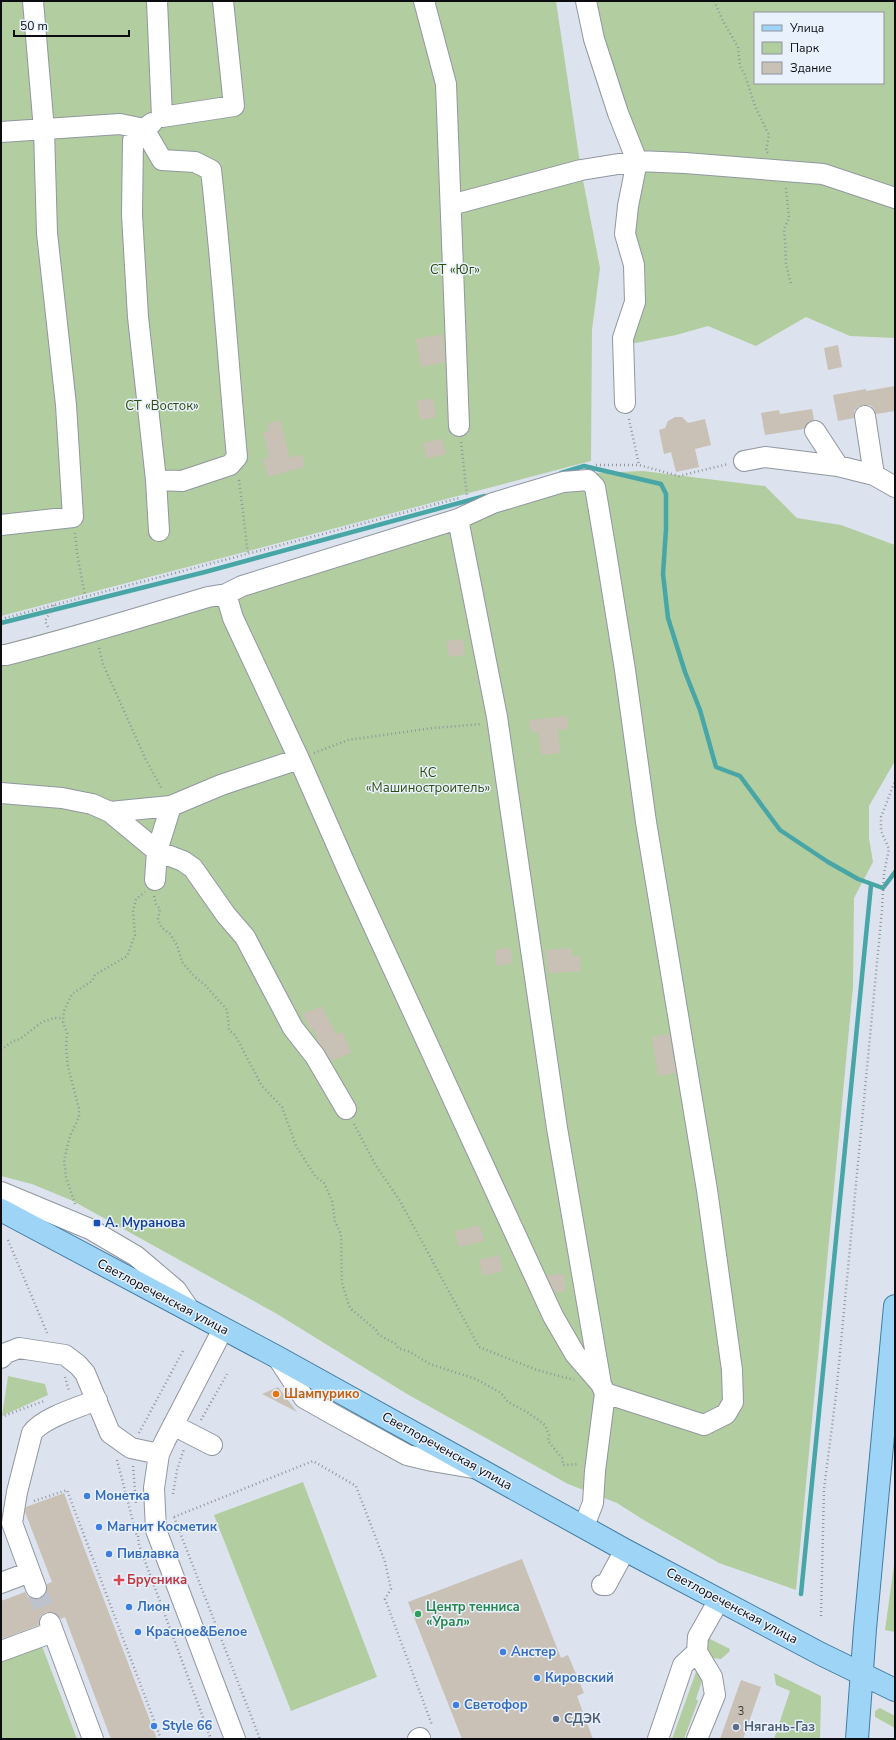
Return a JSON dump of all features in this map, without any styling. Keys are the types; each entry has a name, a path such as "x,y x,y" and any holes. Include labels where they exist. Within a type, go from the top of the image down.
{"main road":[{"name":"Светлореченская улица","path":"1,1210 277,1357 719,1600 862,1675 895,1690"},
{"path":"857,1739 865,1629 895,1306"}],"street":[{"path":"1,525 73,517 66,405 47,233 44,130 33,1"},
{"path":"156,1 162,117"},
{"path":"159,531 156,480 138,317 132,215 133,140 144,129 162,117 234,106 223,1"},
{"path":"424,1 446,84 459,426"},
{"path":"586,1 597,47 618,114 637,161 628,206 625,234 634,266 635,302 623,338 625,403"},
{"path":"1,132 120,124 144,129 162,160 195,162 212,170 237,457 230,465 182,481 156,480"},
{"path":"451,205 581,170 637,161 685,163 823,174 895,198"},
{"path":"865,416 874,475"},
{"path":"815,431 838,466"},
{"path":"744,461 765,457 838,466 874,475 895,487"},
{"path":"1,654 6,655 66,640 94,630 226,594 242,586 458,519 500,501 563,482 588,480 595,487 632,716 646,822 707,1190 732,1370 733,1402 726,1414 704,1425 603,1388 575,1354 553,1316 350,875 299,759 233,618 226,594"},
{"path":"458,519 498,722 557,1128 603,1388 595,1469 594,1503 584,1526"},
{"path":"110,812 171,806 214,788 299,759"},
{"path":"1,793 62,798 92,804 110,812 157,851 183,861 193,868 226,914 245,937 294,1028 314,1056 346,1109"},
{"path":"154,882 157,851 171,806"},
{"path":"1,1192 90,1229 136,1256 176,1290 191,1312"},
{"path":"223,1329 159,1454 154,1488 156,1530 235,1739"},
{"path":"3,1353 19,1348 65,1355 78,1365 85,1373 110,1433 131,1448 159,1454"},
{"path":"1,1583 33,1580 17,1492 32,1433 44,1422 97,1400"},
{"path":"173,1425 212,1445"},
{"path":"602,1585 606,1585 626,1550"},
{"path":"697,1739 715,1695 712,1677 697,1652 698,1637 719,1600"},
{"path":"1,1651 51,1627 93,1739"},
{"path":"658,1739 683,1665 697,1652"}],"path":[{"path":"714,1 724,23 738,47 740,66 745,75 755,106 769,135 766,151 783,171 789,218 784,229 786,264 791,284"},
{"path":"625,403 639,465"},
{"path":"459,426 467,496"},
{"path":"237,457 248,554"},
{"path":"73,517 77,553 85,596"},
{"path":"48,615 54,605"},
{"path":"94,630 103,664 146,760 171,806"},
{"path":"299,759 348,740 432,728 498,722"},
{"path":"821,1616 824,1489 836,1395 884,878 889,849 881,831 881,817 895,781"},
{"path":"77,1206 73,1201 66,1178 64,1160 70,1136 79,1117 80,1109 68,1067 66,1047 67,1033 64,1011 72,994 92,981 95,975 127,956 135,935 133,911 136,899 154,882"},
{"path":"154,882 156,904 160,909 158,919 161,927 170,934 177,945 182,962 194,977 206,986 227,1010 228,1030 235,1035 262,1086 282,1107 296,1146 315,1176 324,1183 332,1201 335,1221 341,1234 342,1283 350,1308 376,1330 379,1335 396,1344 398,1348 410,1352 430,1364 476,1379 500,1393 508,1402 527,1412 545,1425 549,1435 548,1441 562,1458 563,1465 579,1464 595,1469"},
{"path":"1,1050 13,1041 20,1039 42,1022 54,1018 64,1018"},
{"path":"346,1109 375,1164 400,1201 479,1347 537,1370 603,1388"},
{"path":"8,1240 70,1391 63,1393"},
{"path":"172,1499 183,1450 227,1374"},
{"path":"1,1417 49,1399"},
{"path":"110,1433 139,1545"},
{"path":"174,1517 313,1460 356,1486 385,1562 391,1589 385,1599 424,1736"},
{"path":"21,1509 67,1490 161,1739"},
{"path":"173,1511 174,1517 260,1739"}],"green space":[{"path":"1,1 556,1 581,170 600,268 592,330 591,461 1,616"},
{"path":"586,1 895,1 895,338 850,336 806,317 756,346 708,326 676,335 630,344 625,234 637,161"},
{"name":"КС «Машиностроитель»","path":"643,471 765,486 797,518 841,525 895,545 895,761 869,806 869,838 873,862 854,898 853,987 796,1590 719,1563 617,1503 568,1484 407,1394 277,1314 73,1201 32,1184 1,1176 1,645 221,585 595,473"},
{"path":"8,1376 45,1384 48,1395 2,1416"},
{"path":"303,1482 377,1677 291,1711 214,1515"},
{"path":"895,1558 895,1632 885,1630"},
{"path":"704,1636 730,1649 729,1652 721,1659 712,1658 704,1653"},
{"path":"42,1646 77,1739 1,1739 1,1662"},
{"path":"696,1672 704,1675 696,1699 698,1701 684,1739 672,1739"},
{"path":"774,1673 821,1696 820,1739 774,1739 790,1691 776,1685"},
{"path":"880,1708 895,1716 895,1728 875,1717 875,1711"}],"building":[{"path":"443,334 445,362 421,367 416,339"},
{"path":"838,345 842,367 828,370 824,348"},
{"path":"895,386 895,411 876,414 870,405 863,405 854,411 854,418 838,421 833,395"},
{"path":"433,398 436,417 420,420 417,401"},
{"path":"812,409 814,420 808,422 804,429 765,435 761,413 779,410 780,414"},
{"path":"675,417 682,417 688,423 705,419 711,445 695,449 699,467 676,472 671,452 664,454 659,430 665,428 668,421"},
{"path":"280,420 290,458 302,454 305,467 268,477 263,459 269,457 263,432 269,431 267,424"},
{"path":"442,439 446,454 427,459 423,443"},
{"path":"463,639 465,655 449,657 447,641"},
{"path":"567,716 568,729 558,730 561,753 541,755 538,731 531,732 529,720"},
{"path":"510,948 513,963 497,966 495,950"},
{"path":"571,948 571,957 580,956 581,971 548,973 546,950"},
{"path":"322,1006 336,1034 343,1032 351,1053 331,1061 318,1042 313,1028 310,1029 303,1014"},
{"path":"670,1034 676,1073 658,1076 652,1037"},
{"path":"480,1225 484,1241 459,1247 455,1231"},
{"path":"499,1255 503,1271 483,1276 479,1260"},
{"path":"564,1274 566,1291 555,1293 547,1275"},
{"path":"278,1387 297,1412 262,1394"},
{"path":"64,1493 157,1739 111,1739 65,1617 61,1619 57,1614 46,1612 41,1616 39,1625 1,1639 1,1601 25,1592 28,1597 40,1599 45,1596 47,1584 52,1582 25,1512 26,1507"},
{"path":"522,1559 561,1658 568,1655 584,1693 577,1696 593,1739 462,1739 408,1602"},
{"path":"741,1680 761,1687 743,1739 720,1739"}],"waterway":[{"path":"561,473 584,466 661,484 666,494 666,529 663,574 668,618 685,672 700,710 716,767 740,776 780,830 828,862 858,879 883,888 895,872"},
{"path":"1,623 205,572 485,496"},
{"path":"801,1594 871,885"}],"tunnel":[{"path":"36,1588 50,1623"}],"place":[{"name":"А. Муранова","path":"97,1223"},
{"name":"Шампурико","path":"276,1394"},
{"name":"Монетка","path":"87,1496"},
{"name":"Магнит Косметик","path":"99,1527"},
{"name":"Пивлавка","path":"109,1554"},
{"name":"Брусника","path":"119,1580"},
{"name":"Лион","path":"129,1607"},
{"name":"Центр тенниса «Урал»","path":"418,1614"},
{"name":"Красное&Белое","path":"138,1632"},
{"name":"Анстер","path":"503,1652"},
{"name":"Кировский","path":"537,1678"},
{"name":"Светофор","path":"456,1705"},
{"name":"СДЭК","path":"556,1719"},
{"name":"Style 66","path":"154,1726"},
{"name":"Нягань-Газ","path":"736,1727"}],"park label":[{"name":"СТ «Юг»","path":"455,270"},
{"name":"СТ «Восток»","path":"162,406"}]}
